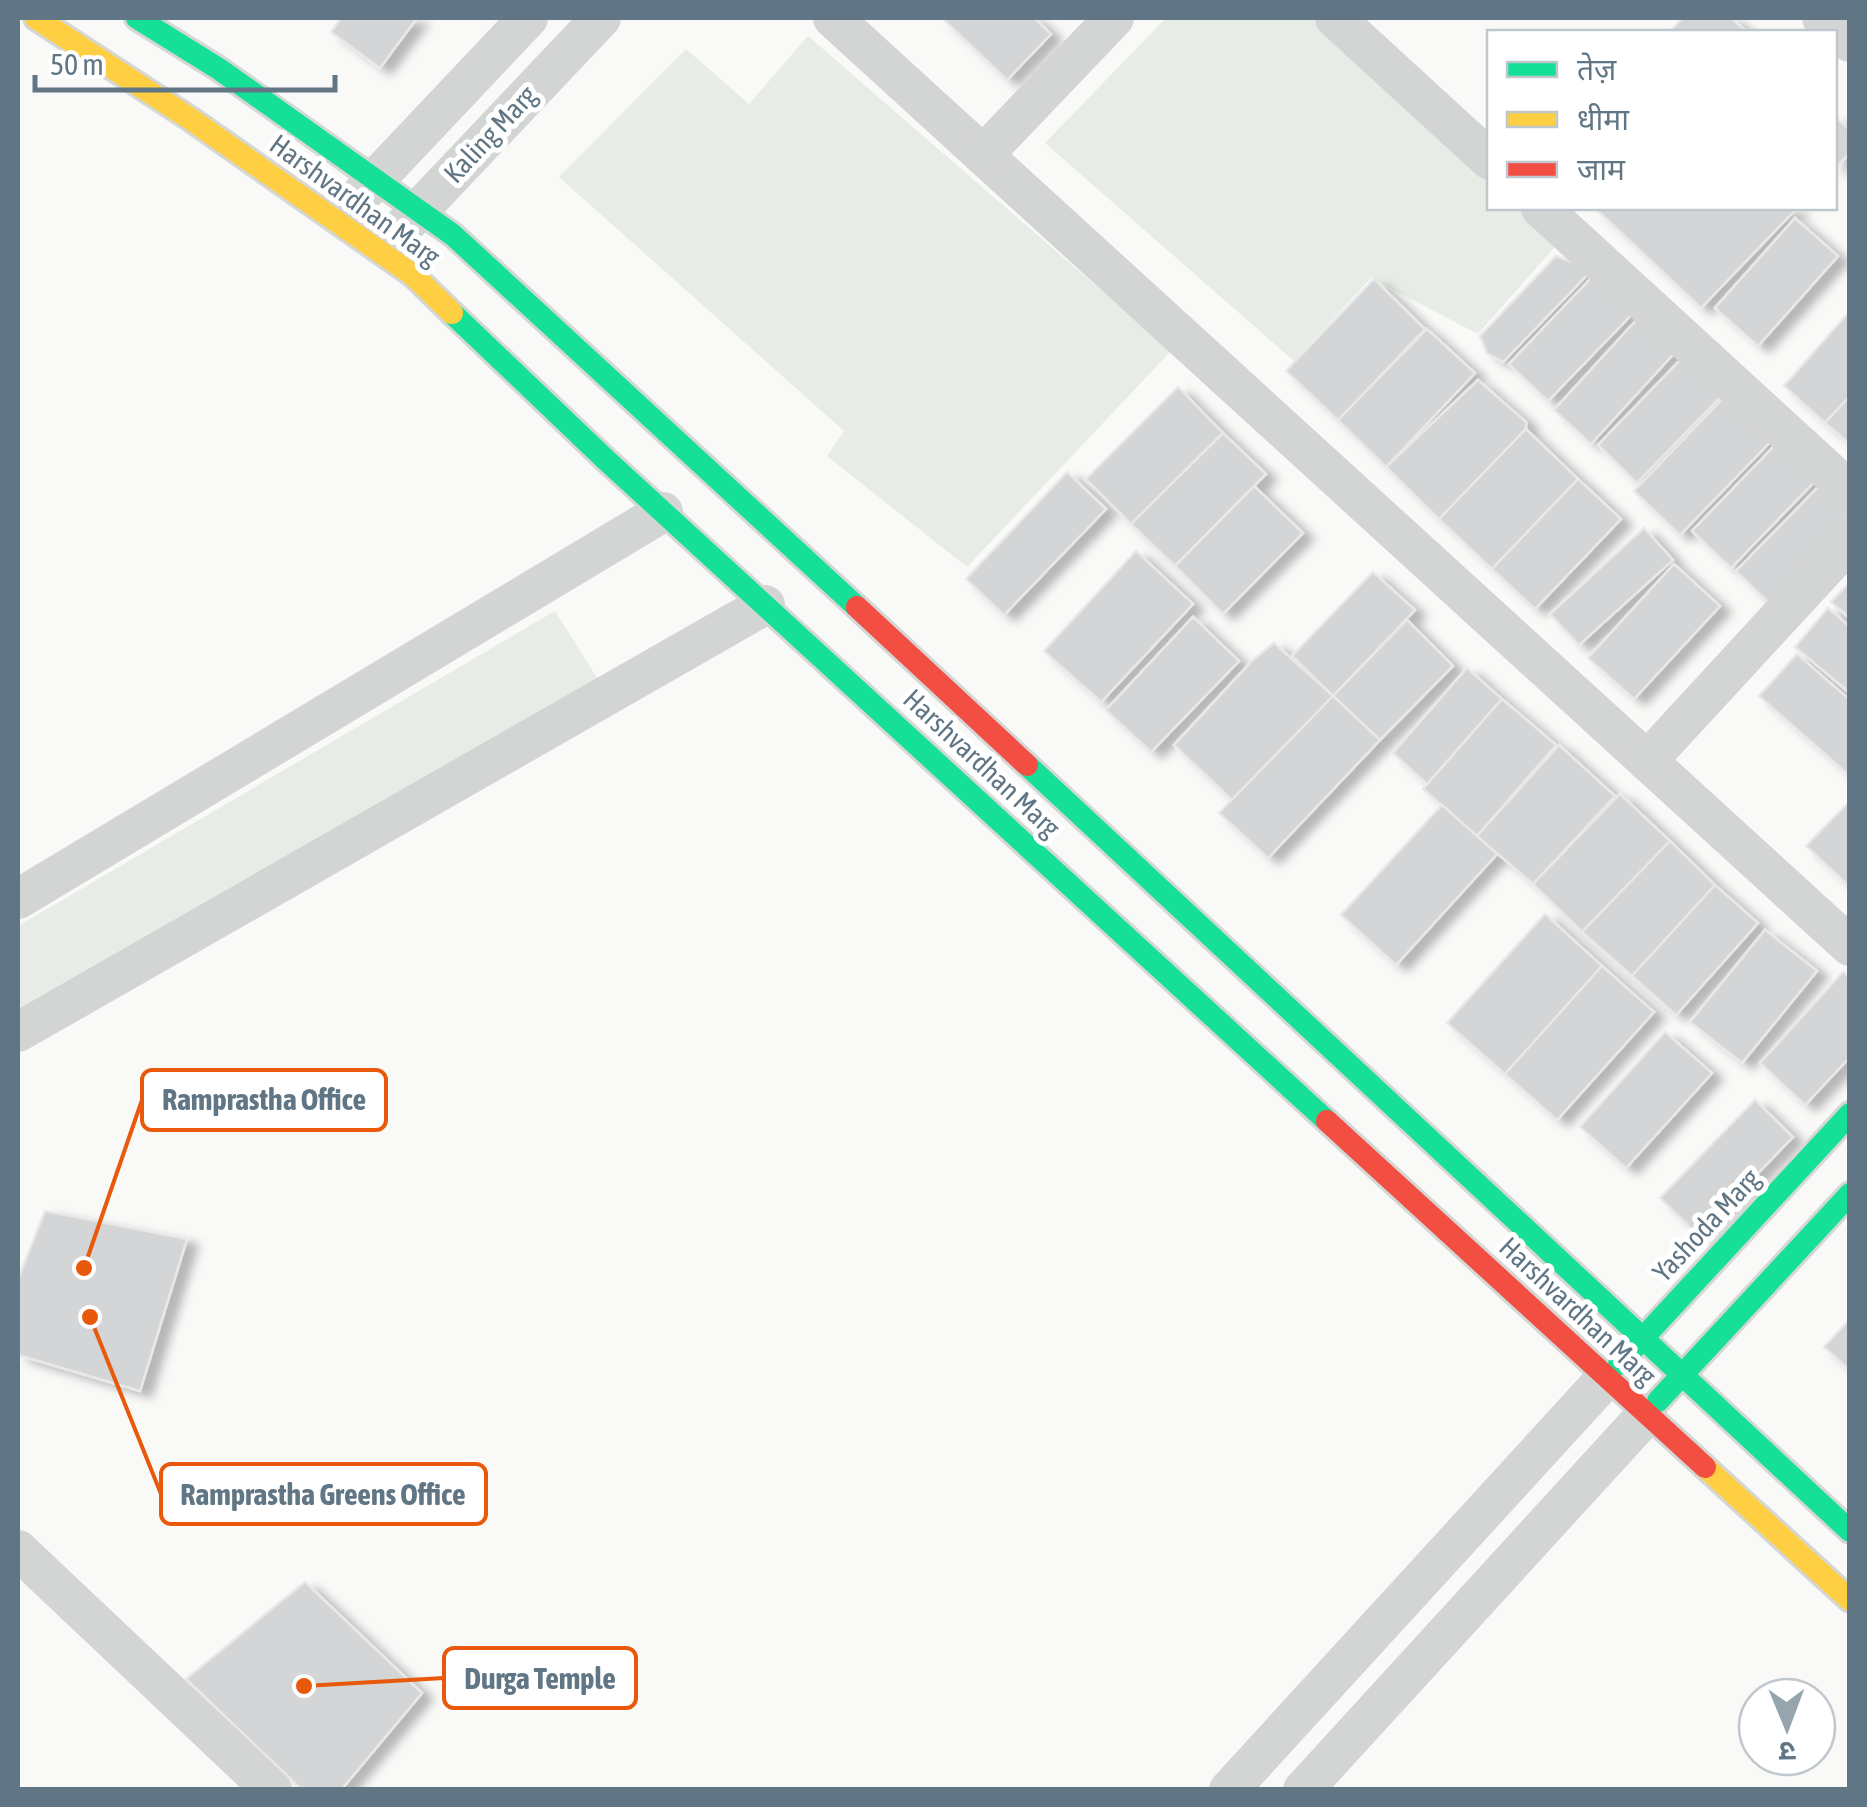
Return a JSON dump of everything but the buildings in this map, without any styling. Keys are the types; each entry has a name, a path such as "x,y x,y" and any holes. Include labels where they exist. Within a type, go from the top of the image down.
{"street":[{"name":"Harshvardhan Marg","path":"36,18 413,274 677,503 1606,1377 1850,1600"},
{"name":"Harshvardhan Marg","path":"137,18 219,69 453,235 1850,1531"},
{"name":"Kaling Marg","path":"336,220 528,18"},
{"name":"Kaling Marg","path":"380,251 601,18"},
{"path":"832,18 1850,946"},
{"path":"983,155 1114,18"},
{"path":"1335,18 1487,157"},
{"path":"1543,210 1850,492"},
{"path":"18,899 719,478"},
{"path":"1647,761 1850,541"},
{"path":"18,1032 820,573"},
{"name":"Yashoda Marg","path":"1606,1377 1850,1114"},
{"path":"1302,1790 1850,1194"},
{"path":"1229,1790 1606,1377"},
{"path":"18,1550 272,1790"}],"shaded area":[{"path":"1166,18 1335,18 1487,158 1487,210 1543,210 1568,232 1478,334 1371,278 1294,361 1045,143"},
{"path":"808,36 1171,351 967,567 827,456 844,431 559,177 686,49 749,104"},
{"path":"555,611 599,681 18,1009 18,926"}],"traffic: fast":[{"path":"137,18 219,69 453,235 857,607"},
{"path":"452,313 604,458 1327,1121"},
{"path":"1027,765 1850,1531"},
{"path":"1619,1364 1850,1114"},
{"path":"1658,1401 1850,1194"}],"traffic: slow":[{"path":"36,18 189,118 413,275 452,313"},
{"path":"1705,1467 1850,1600"}],"traffic: jam":[{"path":"857,607 1027,765"},
{"path":"1327,1121 1705,1467"}],"place":[{"name":"Ramprastha Office","path":"84,1268"},
{"name":"Ramprastha Greens Office","path":"90,1317"},
{"name":"Durga Temple","path":"304,1686"}]}
